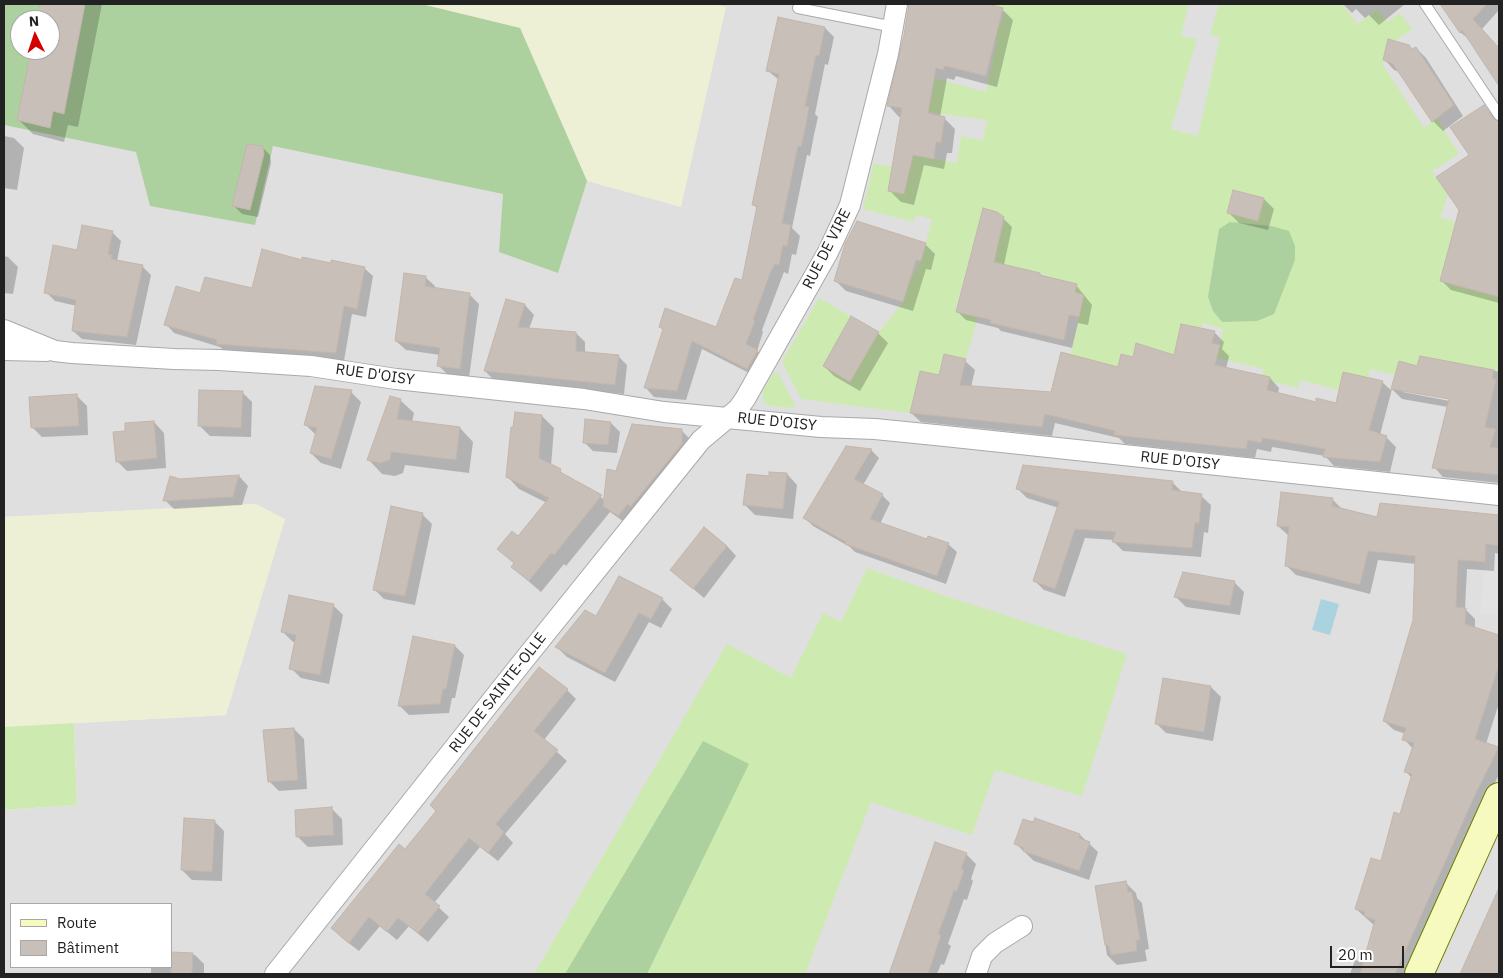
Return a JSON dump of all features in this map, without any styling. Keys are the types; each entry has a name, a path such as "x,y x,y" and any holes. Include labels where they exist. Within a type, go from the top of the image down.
{"main road":[{"path":"1419,974 1499,796"}],"street":[{"name":"RUE DE VIRE","path":"727,417 745,399 846,218 854,193 894,27 897,4"},
{"name":"RUE D'OISY","path":"4,330 55,351"},
{"name":"RUE D'OISY","path":"4,350 55,351 117,357 219,360 311,366 396,379 584,399 664,412 821,427 946,436 1499,495"},
{"name":"RUE DE SAINTE-OLLE","path":"275,974 701,440 727,417"},
{"path":"976,974 982,956 995,943 1022,926"}],"lane":[{"path":"1425,4 1499,115"},
{"path":"798,8 894,27"}],"shaded area":[{"path":"4,4 1499,4 1499,974 4,974 4,810 77,805 74,723 226,715 256,504 4,517"},
{"path":"1485,549 1499,550 1499,615 1480,613"}],"green space":[{"path":"4,4 421,4 520,28 587,181 558,273 499,252 503,194 273,146 255,225 150,206 136,152 4,125"},
{"path":"421,4 714,4 726,7 681,207 587,181 520,28"},
{"path":"988,4 1189,4 1181,36 1197,39 1171,129 1198,136 1220,37 1210,35 1219,4 1342,4 1358,24 1378,9 1387,22 1400,13 1412,29 1395,41 1388,39 1383,60 1384,67 1424,128 1437,118 1459,154 1432,171 1448,195 1440,217 1455,222 1440,281 1499,297 1499,371 1420,356 1417,366 1399,361 1395,375 1370,369 1368,378 1339,390 1300,380 1298,388 1261,379 1264,369 1217,358 1223,329 1203,323 1201,328 1181,324 1169,382 1136,344 1133,357 1121,354 1118,367 1095,361 1068,366 1084,295 1075,292 1056,279 1040,273 994,262 1005,218 997,212 983,208 955,311 978,317 966,359 945,354 939,375 920,371 910,413 801,399 782,362 819,298 879,332 903,302 909,283 921,261 932,219 916,215 914,222 863,209 874,163 909,170 913,155 957,163 961,136 983,141 987,120 928,112 930,77 986,92 997,40 963,31 965,14 1001,24 1005,9"},
{"path":"1230,222 1271,226 1289,231 1295,246 1295,260 1274,314 1257,321 1222,322 1213,311 1208,297 1219,229"},
{"path":"774,372 778,373 795,405 794,408 770,406 763,401 763,391"},
{"path":"256,504 285,519 226,715 4,727 4,517"},
{"path":"867,568 945,596 1127,654 1082,796 995,770 972,835 871,802 805,974 534,974 727,644 791,678 823,613 841,622"},
{"path":"74,723 77,805 4,810 4,727"},
{"path":"703,741 749,764 647,974 565,974"}],"water":[{"path":"1321,599 1339,604 1330,635 1312,630"}],"building":[{"path":"40,4 85,4 64,114 53,111 50,128 17,120 29,60 60,60 60,10 39,10"},
{"path":"909,4 988,4 1003,8 986,76 945,66 943,70 936,68 928,113 945,117 941,143 936,142 934,159 913,155 904,194 888,191 902,108 887,106 904,35"},
{"path":"1440,4 1487,4 1473,19 1499,48 1499,86 1462,30 1460,33"},
{"path":"778,17 825,27 819,56 816,55 805,106 809,107 806,125 801,147 798,146 782,223 791,225 787,246 783,245 779,265 775,264 771,271 746,344 758,350 747,369 692,341 677,391 644,388 663,329 659,327 665,308 716,327 735,278 742,280 757,206 752,205 779,74 766,71"},
{"path":"1388,39 1409,45 1412,49 1416,47 1454,105 1432,122 1393,64 1383,60"},
{"path":"1484,105 1494,119 1499,122 1499,297 1440,281 1459,210 1436,177 1469,155 1450,127"},
{"path":"247,144 263,146 264,154 250,210 232,206"},
{"path":"1233,190 1264,198 1258,221 1227,213"},
{"path":"983,208 997,212 1004,217 994,262 1077,284 1075,292 1084,295 1079,317 1069,315 1064,340 990,323 991,320 956,312"},
{"path":"857,221 926,243 921,261 916,260 903,302 834,281 845,244"},
{"path":"82,225 113,231 108,254 112,255 111,259 143,265 127,337 72,331 76,300 44,293 53,245 77,250"},
{"path":"262,249 302,260 302,257 331,263 331,260 365,267 357,309 344,306 336,353 216,344 217,340 164,325 176,286 200,293 205,277 252,288"},
{"path":"404,273 426,276 425,286 470,293 460,369 437,366 440,348 395,341"},
{"path":"506,299 525,304 518,327 576,332 576,351 619,355 615,385 484,371"},
{"path":"851,316 879,332 850,382 823,366"},
{"path":"1181,324 1215,331 1212,343 1220,345 1215,365 1270,377 1267,390 1316,402 1316,398 1336,403 1343,372 1383,381 1369,430 1387,436 1380,462 1323,457 1325,449 1263,438 1261,443 1248,440 1246,449 1114,435 1115,431 1045,414 1042,427 910,413 920,371 939,375 944,354 966,359 960,385 1051,392 1061,352 1118,367 1121,354 1133,357 1136,343 1174,355"},
{"path":"1420,356 1494,370 1492,378 1496,380 1485,427 1496,429 1490,447 1499,448 1499,475 1432,468 1449,399 1391,389 1399,361 1417,366"},
{"path":"315,386 352,390 331,459 310,453 317,428 304,425"},
{"path":"199,390 243,391 241,428 198,426"},
{"path":"77,394 79,426 31,428 29,397"},
{"path":"390,396 401,399 397,419 460,427 456,460 391,452 390,460 380,463 367,460"},
{"path":"515,412 542,415 539,458 561,469 560,472 602,495 554,555 551,553 529,581 511,567 514,563 497,549 512,531 518,536 549,498 506,477 511,427 513,427"},
{"path":"585,419 611,422 608,445 583,443"},
{"path":"154,421 157,458 116,462 113,432 125,431 125,423"},
{"path":"632,424 682,429 682,444 630,507 628,504 618,516 603,506 607,469 616,471"},
{"path":"846,446 872,449 854,479 883,494 870,519 927,539 928,536 949,543 937,576 845,544 846,542 803,518"},
{"path":"1023,465 1173,481 1172,490 1202,494 1199,523 1195,523 1192,548 1112,542 1116,532 1075,529 1055,589 1033,581 1059,502 1016,489"},
{"path":"769,472 787,473 783,509 743,505 747,474 769,476"},
{"path":"239,475 233,497 163,501 170,476 180,479"},
{"path":"1281,492 1333,498 1332,506 1377,517 1380,503 1499,515 1499,546 1486,544 1485,562 1458,560 1456,607 1466,608 1465,624 1499,635 1499,665 1475,739 1499,747 1476,793 1395,974 1360,974 1375,920 1364,916 1365,912 1355,909 1371,858 1381,861 1394,812 1400,814 1412,774 1404,772 1414,743 1402,740 1406,728 1383,721 1413,620 1415,556 1368,551 1360,585 1285,566 1289,527 1277,526"},
{"path":"391,506 423,513 405,596 373,590"},
{"path":"704,527 727,546 693,589 670,570"},
{"path":"1183,572 1235,581 1230,606 1174,597"},
{"path":"619,576 663,598 651,619 639,613 605,673 555,647 585,610 596,616"},
{"path":"289,595 334,604 320,675 289,669 296,635 281,632"},
{"path":"413,636 455,645 446,689 443,689 440,704 398,706"},
{"path":"539,667 568,689 534,731 558,750 496,824 504,832 488,853 469,838 425,894 440,906 418,933 398,918 387,932 369,917 349,943 331,928 399,844 405,849 436,811 430,805"},
{"path":"1163,678 1211,686 1204,732 1155,724"},
{"path":"294,728 298,780 268,782 263,730"},
{"path":"332,807 334,835 296,837 295,810"},
{"path":"184,818 215,820 212,872 181,870"},
{"path":"1035,818 1080,834 1079,838 1090,842 1079,871 1023,851 1024,848 1014,844 1023,819 1033,822"},
{"path":"935,842 967,853 961,869 964,870 957,891 954,890 938,934 941,935 928,974 889,974"},
{"path":"1126,881 1128,892 1132,892 1140,940 1136,940 1137,951 1111,955 1108,945 1105,945 1095,886"},
{"path":"1499,888 1499,974 1460,974 1479,932"},
{"path":"172,952 193,953 192,974 171,974"}]}
